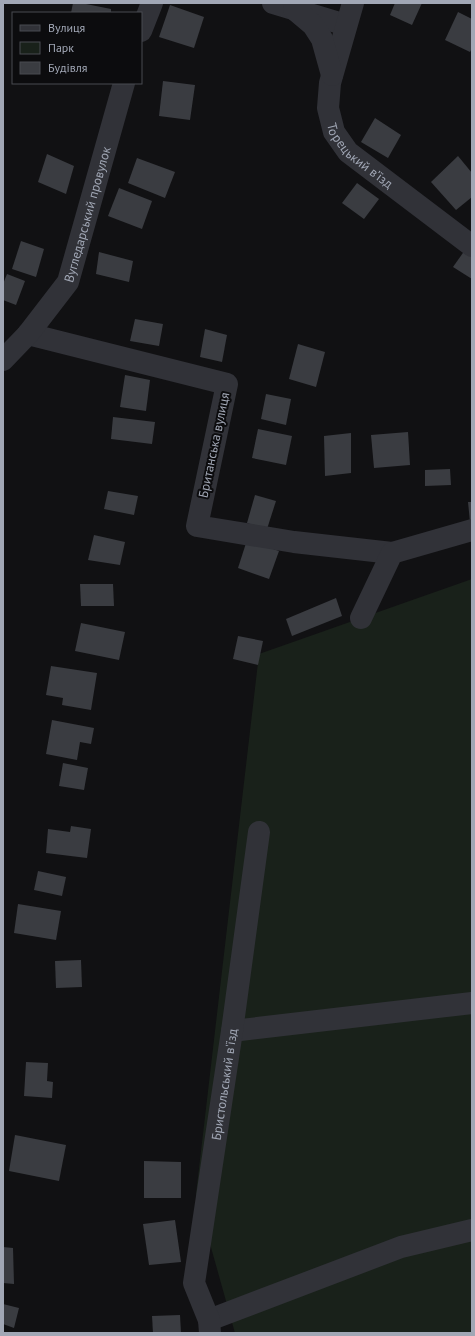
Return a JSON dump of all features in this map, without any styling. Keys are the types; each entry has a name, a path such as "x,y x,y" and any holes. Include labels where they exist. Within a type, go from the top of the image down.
{"street":[{"path":"142,28 152,3"},
{"path":"273,3 346,25"},
{"name":"Торецький в’їзд","path":"353,3 330,83 328,108 334,132 348,152 472,246"},
{"path":"294,9 313,25 322,39 332,75"},
{"name":"Вугледарський провулок","path":"28,334 68,282 124,84"},
{"path":"3,360 28,334"},
{"name":"Британська вулиця","path":"28,334 227,384 197,526 294,542 392,553"},
{"path":"361,618 392,553 472,530"},
{"name":"Бристольський в'їзд","path":"210,1327 194,1283 232,1031 259,832"},
{"path":"232,1031 472,1003"},
{"path":"210,1327 401,1247 472,1230"}],"green space":[{"path":"472,579 472,1333 235,1333 196,1194 259,654"}],"building":[{"path":"73,3 81,3 111,9 111,12 71,12"},
{"path":"395,3 422,3 412,25 390,15"},
{"path":"170,5 204,17 194,48 159,37"},
{"path":"458,12 472,19 472,48 470,52 445,40"},
{"path":"163,81 195,85 190,120 159,116"},
{"path":"375,118 401,135 388,158 361,142"},
{"path":"47,154 74,166 66,194 38,182"},
{"path":"458,156 472,173 472,197 456,210 431,182"},
{"path":"137,158 175,172 165,198 128,183"},
{"path":"357,183 379,199 364,219 342,203"},
{"path":"119,188 152,201 142,229 108,216"},
{"path":"21,241 44,249 36,277 12,269"},
{"path":"465,250 472,255 472,279 453,267"},
{"path":"99,252 133,261 129,282 96,274"},
{"path":"7,274 25,281 16,305 3,300 3,284"},
{"path":"135,319 163,324 159,346 130,341"},
{"path":"205,329 227,335 222,362 200,357"},
{"path":"298,344 325,352 316,387 289,379"},
{"path":"125,375 150,380 146,411 120,407"},
{"path":"266,394 291,399 286,425 261,419"},
{"path":"113,417 155,422 152,444 111,439"},
{"path":"258,429 292,436 286,465 252,458"},
{"path":"408,432 410,465 374,468 371,435"},
{"path":"351,433 351,473 325,476 324,436"},
{"path":"450,469 451,485 425,486 425,470"},
{"path":"108,491 138,496 134,515 104,509"},
{"path":"255,495 276,501 267,529 247,523"},
{"path":"468,502 472,502 472,522 470,522"},
{"path":"94,535 125,542 120,565 88,560"},
{"path":"247,540 279,551 269,579 238,568"},
{"path":"80,584 113,584 114,606 81,606"},
{"path":"336,598 342,616 292,636 286,619"},
{"path":"81,623 125,632 119,660 75,651"},
{"path":"238,636 263,641 258,665 233,659"},
{"path":"51,666 97,673 91,710 62,705 63,698 46,695"},
{"path":"52,720 94,728 91,744 80,742 77,760 46,754"},
{"path":"63,763 88,768 84,790 59,786"},
{"path":"71,826 91,829 87,858 46,853 48,829 70,832"},
{"path":"38,871 66,877 62,896 34,890"},
{"path":"18,904 61,911 56,940 14,933"},
{"path":"81,960 82,987 56,988 55,961"},
{"path":"26,1062 48,1063 47,1081 53,1082 52,1098 24,1096"},
{"path":"15,1135 66,1145 59,1181 9,1171"},
{"path":"144,1161 181,1162 181,1198 144,1198"},
{"path":"175,1220 181,1262 149,1265 143,1224"},
{"path":"3,1247 13,1248 14,1284 3,1283"},
{"path":"3,1304 19,1308 14,1328 3,1324"},
{"path":"180,1315 181,1333 153,1333 152,1316"}]}
